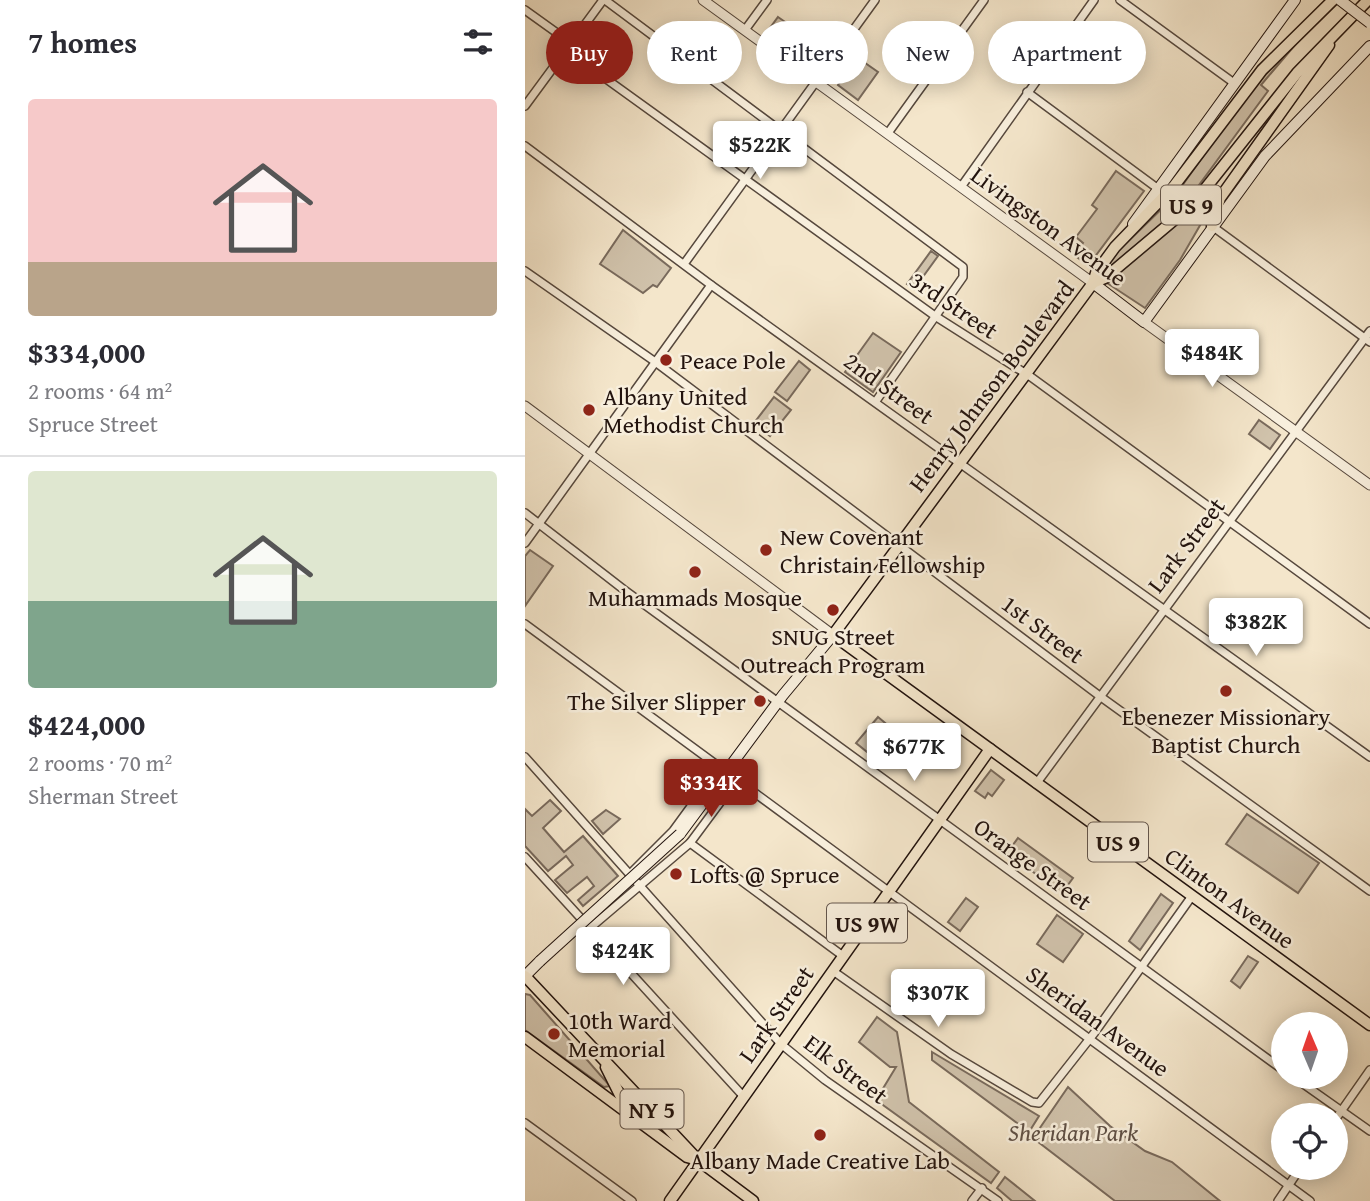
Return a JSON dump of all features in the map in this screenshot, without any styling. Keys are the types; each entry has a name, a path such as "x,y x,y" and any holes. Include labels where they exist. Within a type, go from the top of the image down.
{"main road":[{"path":"1281,18 1285,0"},
{"name":"Henry Johnson Boulevard","path":"525,976 680,834 779,701 833,635 1093,283 1096,273 1295,0"},
{"name":"US 9","path":"1124,237 1174,186 1262,70 1333,0"},
{"path":"1340,0 1370,23"},
{"name":"US 9","path":"1093,283 1105,278 1193,204 1283,88 1368,0"},
{"path":"1212,226 1220,198 1343,23"},
{"path":"1144,321 1272,148 1370,46"},
{"name":"Livingston Avenue","path":"1093,283 1144,321"},
{"name":"Clinton Avenue","path":"833,635 1370,1025"},
{"name":"Lark Street","path":"670,1201 990,749"},
{"name":"NY 5","path":"525,976 698,1160 753,1201"},
{"path":"525,1037 628,1112"},
{"name":"NY 5","path":"603,1061 628,1112 687,1157 698,1160"}],"street":[{"path":"588,21 604,0 932,241 963,267 964,272 876,401"},
{"name":"Livingston Avenue","path":"703,0 756,38"},
{"path":"745,30 767,0"},
{"path":"860,21 875,0"},
{"path":"888,133 984,0"},
{"path":"961,187 1094,0"},
{"path":"1120,0 1234,83"},
{"name":"3rd Street","path":"525,9 546,26"},
{"path":"525,106 546,78"},
{"name":"3rd Street","path":"613,84 935,316 1024,373 1370,624"},
{"path":"684,264 814,84"},
{"name":"Livingston Avenue","path":"818,84 1093,283"},
{"path":"1027,92 1157,188"},
{"name":"2nd Street","path":"525,146 711,285 1370,757"},
{"path":"1212,226 1368,337"},
{"name":"1st Street","path":"525,271 654,361 1101,697 1370,891"},
{"path":"525,543 711,285"},
{"name":"Livingston Avenue","path":"1144,321 1370,485"},
{"name":"Lark Street","path":"1037,784 1368,337"},
{"name":"Clinton Avenue","path":"525,406 833,635"},
{"name":"Orange Street","path":"525,513 629,593 1271,1061"},
{"name":"Sheridan Avenue","path":"525,624 1310,1201"},
{"name":"Elk Street","path":"525,757 781,1044 825,1080 997,1201"},
{"name":"Henry Johnson Boulevard","path":"580,918 673,831 711,779 727,774"},
{"path":"590,929 690,843 736,781"},
{"path":"690,843 843,956"},
{"path":"525,857 744,1097"},
{"path":"833,971 951,1054 1032,1102 1043,1101 1192,896"},
{"path":"1347,1103 1370,1070"},
{"path":"1311,1089 1331,1103"},
{"path":"1348,1115 1370,1131"},
{"path":"525,1123 632,1201"},
{"path":"1278,1201 1292,1180"},
{"path":"972,1201 982,1188"}],"green space":[{"path":"1306,32 1261,85 1268,91 1185,204 1102,274 1117,252 1174,197 1251,89"},
{"path":"868,65 878,72 858,100 838,85 868,84"},
{"path":"1116,171 1144,191 1091,262 1085,263 1074,255 1083,243 1076,237 1097,209 1092,205"},
{"path":"1218,188 1221,189 1180,260 1145,308 1107,283"},
{"path":"623,230 671,268 657,287 653,285 643,293 600,264"},
{"path":"931,251 938,256 914,289 907,284"},
{"path":"873,333 901,352 873,392 845,372"},
{"path":"799,361 810,370 787,401 775,392"},
{"path":"774,397 791,410 770,436 754,423"},
{"path":"1259,420 1280,435 1270,449 1249,434"},
{"path":"530,550 553,566 525,606 525,556"},
{"path":"878,717 903,738 882,764 856,743"},
{"path":"991,770 1004,780 992,796 988,793 985,798 975,791"},
{"path":"550,800 561,811 543,828 564,852 583,836 618,876 583,906 578,900 594,886 587,877 567,893 555,880 573,865 566,856 548,871 525,846 525,809 532,816"},
{"path":"606,810 620,819 603,834 592,821"},
{"path":"1247,814 1319,863 1298,893 1226,844"},
{"path":"1018,838 1073,878 1062,893 1007,853"},
{"path":"1161,894 1173,903 1140,950 1129,941"},
{"path":"966,898 978,907 960,931 948,922"},
{"path":"1057,915 1083,934 1063,962 1037,944"},
{"path":"1248,956 1258,962 1240,988 1231,981"},
{"path":"525,994 530,995 610,1086 604,1087 525,1030"},
{"path":"877,1017 897,1032 909,1102 999,1172 991,1183 876,1100 896,1067 890,1067 859,1042"},
{"path":"932,1052 1039,1116 1029,1132 932,1060"},
{"name":"Sheridan Park","path":"1068,1087 1110,1126 1145,1151 1172,1162 1220,1201 1115,1201 1033,1138"},
{"path":"1005,1177 1035,1201 1012,1201 997,1188"}],"place":[{"name":"Peace Pole","path":"666,360"},
{"name":"Albany United Methodist Church","path":"589,410"},
{"name":"New Covenant Christain Fellowship","path":"766,550"},
{"name":"Muhammads Mosque","path":"695,572"},
{"name":"SNUG Street Outreach Program","path":"833,610"},
{"name":"Ebenezer Missionary Baptist Church","path":"1226,691"},
{"name":"The Silver Slipper","path":"760,701"},
{"name":"Lofts @ Spruce","path":"676,874"},
{"name":"10th Ward Memorial","path":"554,1034"},
{"name":"Albany Made Creative Lab","path":"820,1135"}]}
